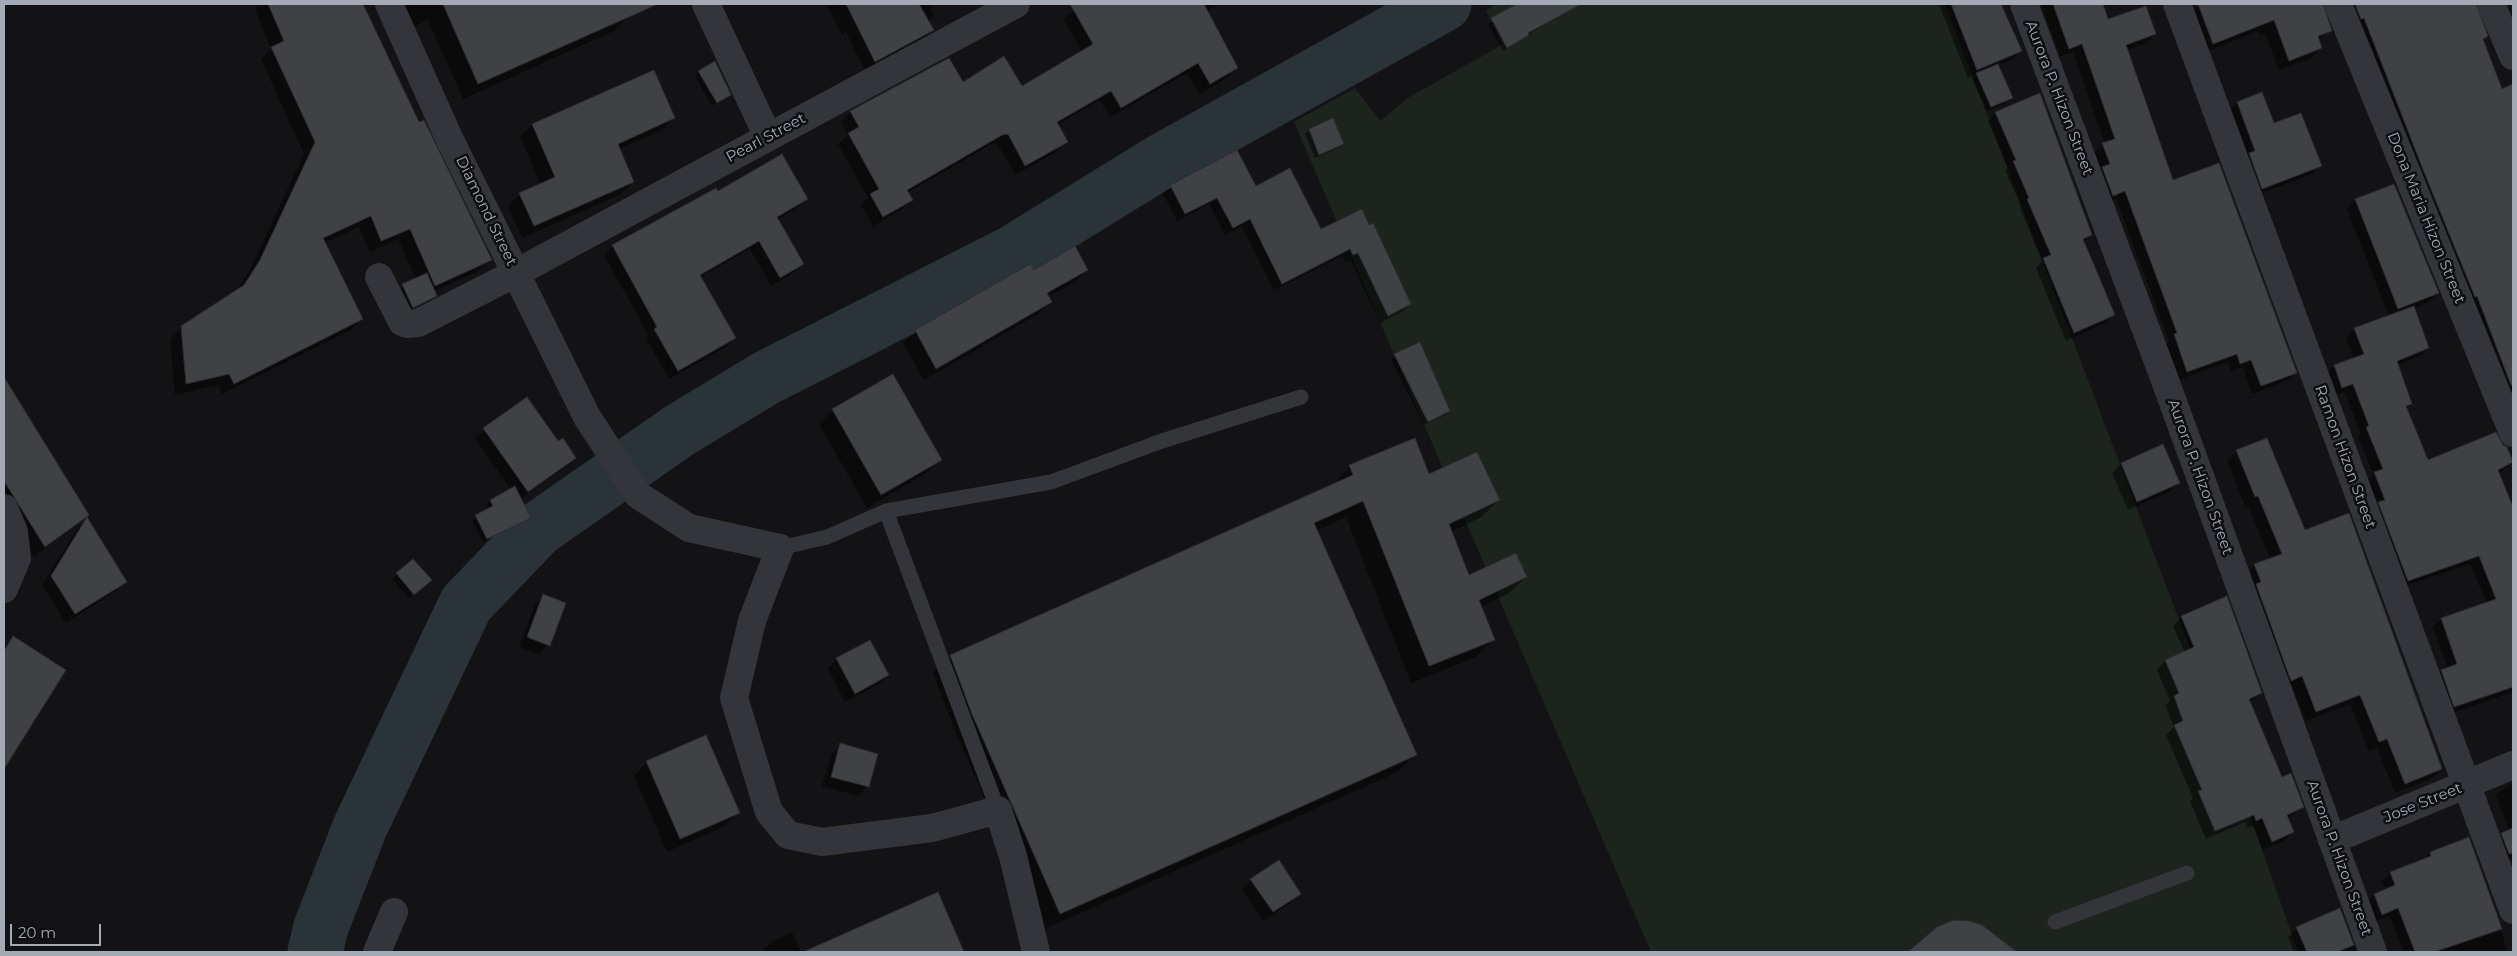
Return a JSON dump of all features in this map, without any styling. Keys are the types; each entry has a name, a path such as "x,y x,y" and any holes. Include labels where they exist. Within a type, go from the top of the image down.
{"street":[{"name":"Diamond Street","path":"389,4 450,140 587,417 638,495 689,528 780,548"},
{"path":"706,4 768,137"},
{"name":"Pearl Street","path":"379,277 402,322 413,325 516,273 1016,4"},
{"name":"Aurora P. Hizon Street","path":"2024,4 2173,401 2373,952"},
{"name":"Ramon Hizon Street","path":"2178,4 2445,731 2468,785 2513,910"},
{"name":"Dona Maria Hizon Street","path":"2338,4 2513,433"},
{"path":"2491,4 2513,56"},
{"path":"4,508 14,532 17,558 4,589"},
{"path":"780,548 752,621 734,698 769,812 788,835 822,842 932,828 998,810 1013,856 1036,952"},
{"name":"Jose Street","path":"2332,840 2513,765"},
{"path":"377,952 394,912"}],"lane":[{"path":"780,548 827,537 886,511 1051,482 1162,441 1301,397"},
{"path":"886,511 998,810"},
{"path":"2055,922 2187,873"}],"shaded area":[{"path":"1496,4 1945,4 2208,696 2298,952 1651,952 1294,122 1355,88 1380,121 1409,97 1502,45 1486,10"}],"building":[{"path":"268,4 363,4 419,122 424,120 492,260 435,286 410,229 381,241 371,216 323,238 363,319 234,384 229,374 186,384 181,326 244,285 260,260 315,142 271,47 284,41"},
{"path":"443,4 658,4 478,84"},
{"path":"846,4 919,4 934,30 875,62"},
{"path":"1070,4 1204,4 1238,68 1210,84 1198,63 1121,108 1111,91 1057,122 1068,142 1025,166 1008,134 1002,135 907,190 913,200 883,217 870,194 879,189 848,133 859,127 850,111 949,58 963,82 1004,56 1022,86 1093,44"},
{"path":"1517,4 1581,4 1528,33 1529,35 1507,48 1491,18"},
{"path":"1951,4 2001,4 2022,51 1977,70"},
{"path":"2053,4 2103,4 2108,19 2146,6 2156,34 2126,45 2173,180 2219,163 2297,373 2261,386 2251,360 2240,364 2237,354 2187,372 2174,334 2177,333 2125,191 2113,196 2102,167 2110,164 2102,143 2115,139 2082,44 2069,49"},
{"path":"2198,4 2323,4 2332,31 2318,36 2322,48 2289,61 2274,20 2213,44"},
{"path":"2355,4 2476,4 2488,36 2483,39 2502,89 2513,84 2513,385 2511,385 2477,296 2475,297 2424,172 2364,18 2361,19"},
{"path":"715,61 731,95 717,103 698,71"},
{"path":"1998,64 2013,98 1991,107 1976,73"},
{"path":"654,70 675,118 618,144 634,182 534,226 519,193 555,177 532,124"},
{"path":"2262,92 2274,123 2301,113 2322,166 2262,189 2249,153 2255,151 2237,102"},
{"path":"2040,93 2092,235 2083,239 2115,315 2074,333 2043,258 2051,255 2013,161 2016,160 1995,112"},
{"path":"1333,118 1344,144 1319,155 1309,129"},
{"path":"1237,150 1256,186 1290,168 1321,229 1362,209 1369,225 1373,223 1411,304 1388,316 1358,253 1353,255 1350,249 1282,284 1250,219 1233,228 1217,198 1185,214 1170,185"},
{"path":"782,154 808,199 777,217 804,264 780,278 759,241 700,275 736,338 678,371 654,329 657,327 612,245 716,188 718,191"},
{"path":"2394,184 2439,293 2398,309 2355,199"},
{"path":"1075,246 1088,270 1047,293 1052,302 936,369 915,330 1030,264 1034,270"},
{"path":"427,273 437,296 413,308 402,284"},
{"path":"2414,306 2429,348 2397,361 2412,404 2406,406 2428,460 2496,432 2503,445 2507,447 2513,462 2498,470 2513,507 2513,687 2454,707 2441,670 2457,664 2441,618 2496,599 2479,556 2408,581 2378,502 2385,500 2374,472 2383,469 2366,427 2369,426 2353,384 2342,388 2334,365 2364,354 2354,328"},
{"path":"1420,342 1450,411 1428,422 1394,354"},
{"path":"893,374 942,460 881,495 832,409"},
{"path":"4,377 89,515 45,547 4,481"},
{"path":"527,397 558,441 563,438 576,458 528,492 483,428"},
{"path":"1415,438 1429,474 1477,452 1500,500 1449,524 1469,575 1516,553 1527,577 1479,600 1495,640 1429,666 1363,501 1314,523 1417,755 1060,914 972,714 950,655 1353,475 1349,465"},
{"path":"2267,438 2305,530 2349,513 2442,769 2405,784 2387,739 2379,742 2360,695 2316,712 2302,676 2291,681 2256,584 2261,582 2254,564 2282,554 2258,496 2255,497 2236,450"},
{"path":"2163,444 2180,483 2137,502 2121,463"},
{"path":"515,486 531,518 487,539 475,515 493,506 490,500"},
{"path":"87,517 127,582 75,614 51,576"},
{"path":"413,559 432,580 414,595 396,573"},
{"path":"543,594 566,603 550,646 527,637"},
{"path":"2227,596 2262,693 2249,699 2282,777 2291,773 2304,807 2287,815 2294,832 2272,842 2262,818 2256,821 2254,815 2215,831 2198,791 2202,790 2174,725 2183,721 2174,696 2179,693 2165,660 2194,647 2181,616"},
{"path":"13,636 66,670 4,769 4,651"},
{"path":"870,640 889,675 855,694 836,658"},
{"path":"706,735 740,813 680,839 646,761"},
{"path":"840,743 878,754 869,787 831,777"},
{"path":"2513,828 2513,853 2509,854 2501,833"},
{"path":"2469,837 2502,929 2434,952 2415,952 2398,908 2382,915 2374,894 2395,885 2390,872 2431,856 2430,852"},
{"path":"1279,860 1301,894 1273,912 1250,879"},
{"path":"938,892 964,952 803,952"},
{"path":"2340,908 2354,945 2337,952 2307,952 2296,927"},
{"path":"1954,920 1969,921 1982,925 2017,952 1908,952 1937,927"}],"waterway":[{"path":"315,952 321,927 360,827 466,604 538,529 680,430 766,378 1014,252 1165,159 1444,4"}]}
